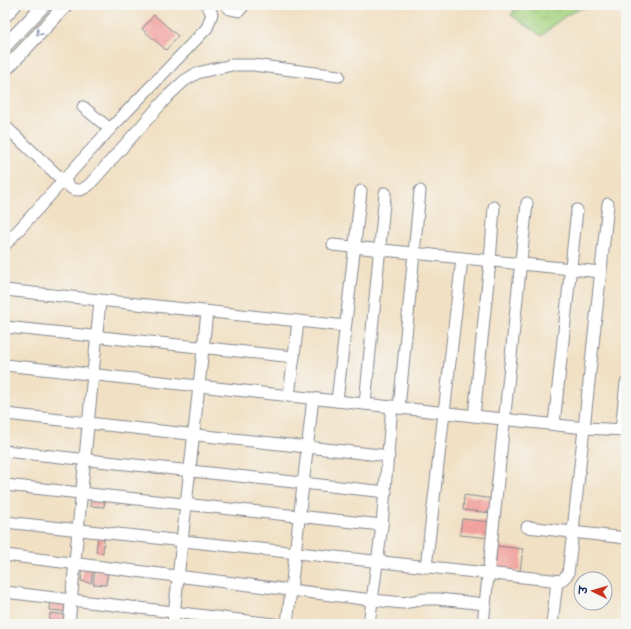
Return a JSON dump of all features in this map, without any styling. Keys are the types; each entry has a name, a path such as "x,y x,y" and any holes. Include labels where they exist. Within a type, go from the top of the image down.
{"street":[{"path":"5,46 44,5"},
{"path":"5,70 66,5"},
{"path":"5,245 110,129 207,28 212,14 208,5"},
{"path":"226,5 239,11 244,5"},
{"path":"5,126 71,188 77,191 83,190 169,95 184,81 196,73 215,68 246,65 338,76"},
{"path":"83,107 110,129"},
{"path":"337,401 361,190"},
{"path":"369,624 386,492 420,191"},
{"path":"365,404 385,193"},
{"path":"483,624 527,203"},
{"path":"5,522 377,562 488,572 557,581 565,578 568,574 585,428 608,204"},
{"path":"474,416 490,262 494,207"},
{"path":"554,424 577,210"},
{"path":"333,245 601,272"},
{"path":"426,567 462,259"},
{"path":"5,290 345,326"},
{"path":"69,624 100,301"},
{"path":"173,624 206,312"},
{"path":"289,396 298,322"},
{"path":"5,327 294,357"},
{"path":"5,365 585,428 624,430 626,382"},
{"path":"287,624 313,398"},
{"path":"6,414 193,436 389,456"},
{"path":"5,451 386,492"},
{"path":"5,485 382,525"},
{"path":"527,527 626,538"},
{"path":"5,555 372,600 403,603 425,599 438,599 485,604"},
{"path":"552,624 557,581"},
{"path":"5,592 274,624"}],"green space":[{"path":"518,5 605,5 578,10 561,19 542,36 511,15"}],"building":[{"path":"154,15 178,36 166,50 142,29"},
{"path":"91,495 105,496 104,507 90,506"},
{"path":"464,495 494,499 492,513 463,510"},
{"path":"462,519 492,522 490,538 460,535"},
{"path":"98,537 104,538 103,553 96,552"},
{"path":"497,546 523,549 520,571 495,569"},
{"path":"83,567 93,568 91,583 81,581"},
{"path":"95,568 108,569 106,585 93,584"},
{"path":"51,599 70,602 69,612 50,610"},
{"path":"50,613 69,615 68,624 49,624"}]}
